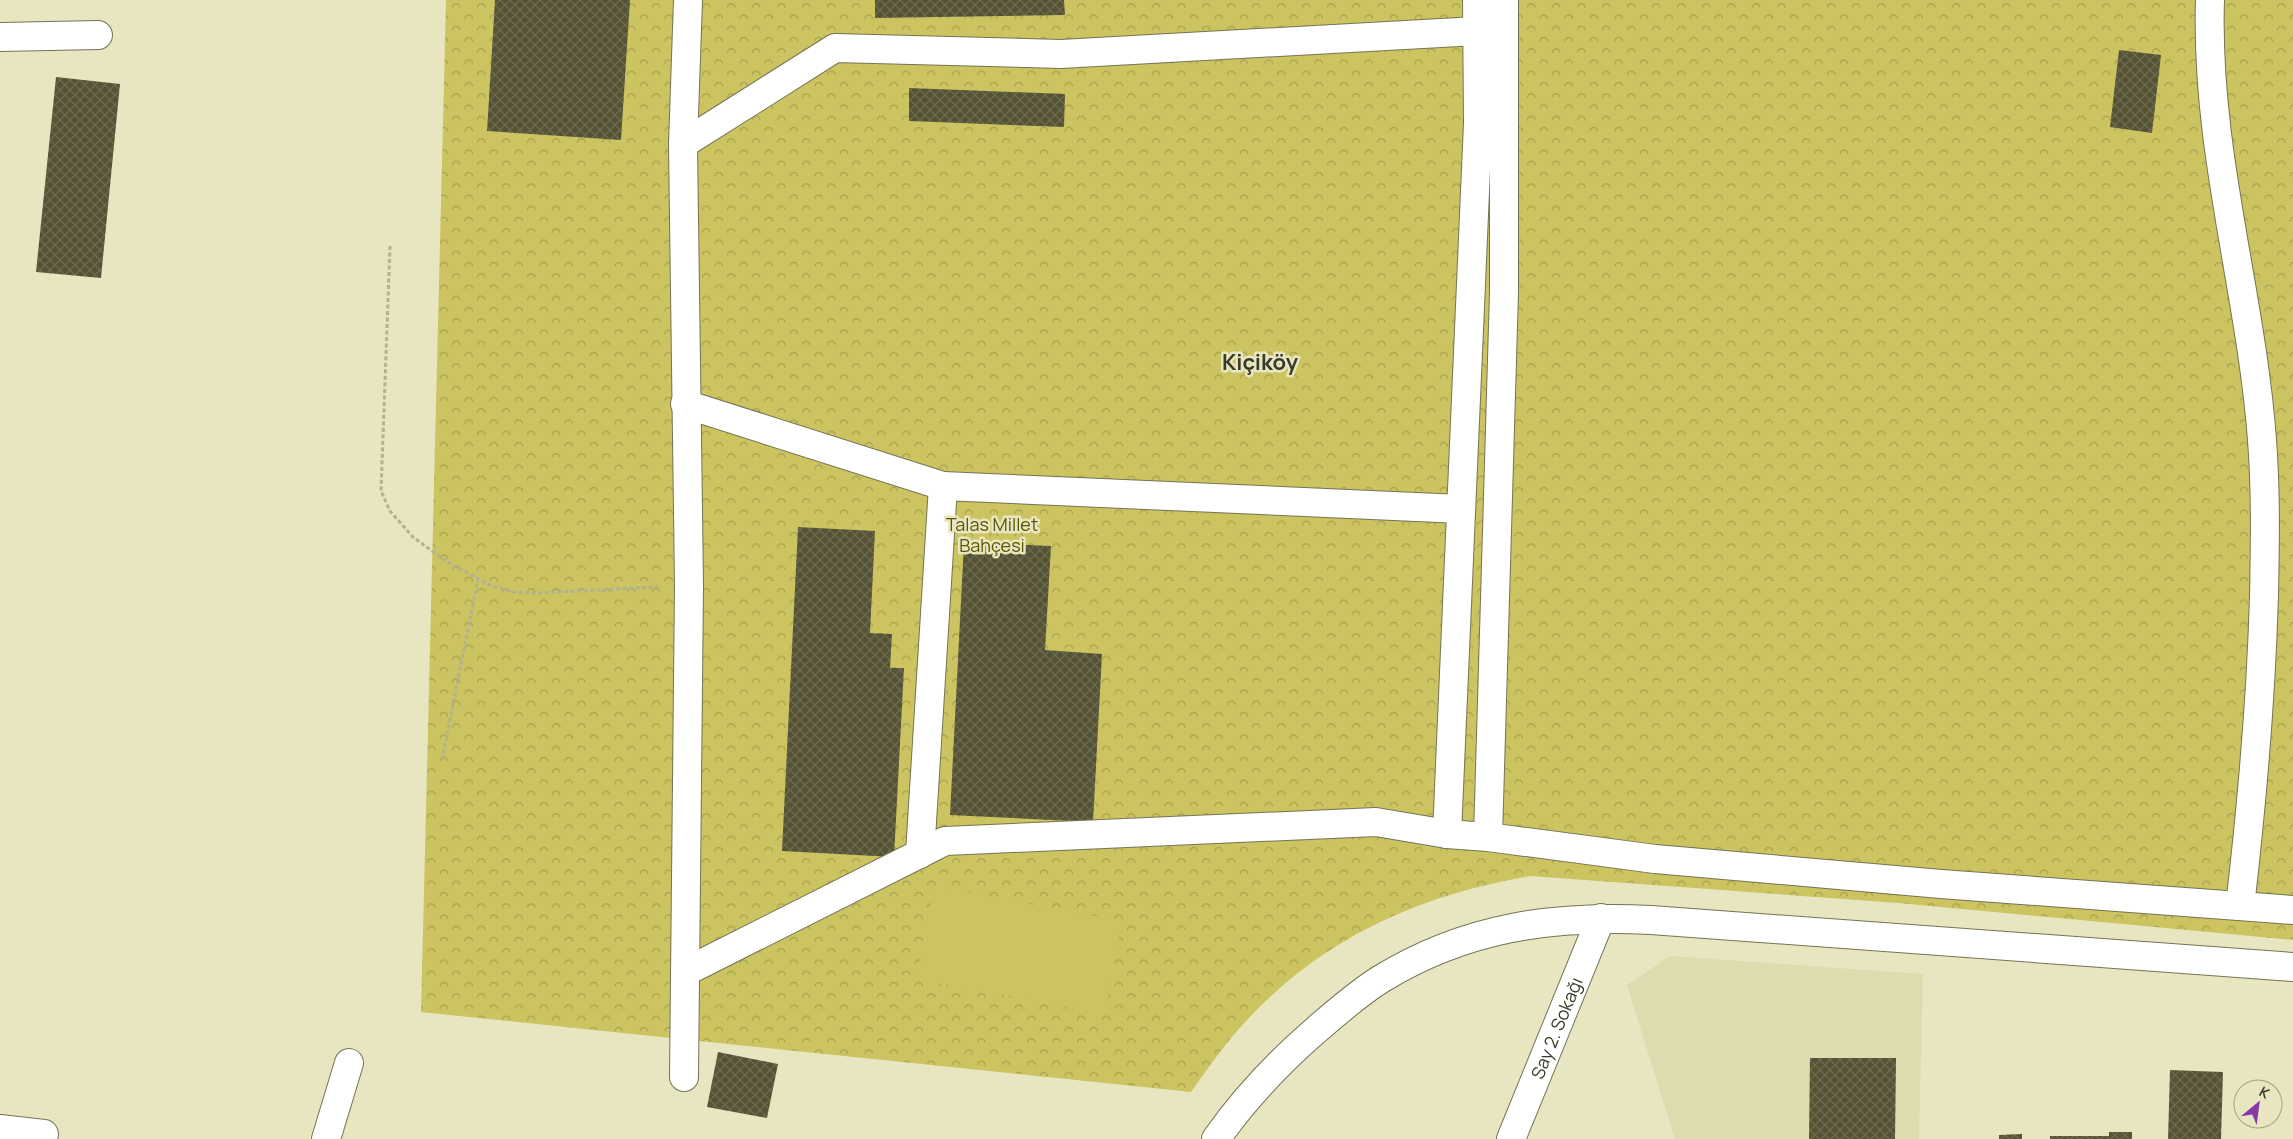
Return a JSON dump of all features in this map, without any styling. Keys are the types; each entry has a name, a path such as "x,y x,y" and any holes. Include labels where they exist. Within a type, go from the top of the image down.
{"street":[{"path":"684,1077 689,585 685,404 683,144 688,0"},
{"path":"1447,834 1478,123 1477,0"},
{"path":"1488,837 1504,292 1504,0"},
{"path":"2210,0 2211,71 2215,130 2223,189 2256,379 2262,441 2265,507 2262,654 2258,735 2240,906"},
{"path":"683,144 835,48 1061,54 1477,31"},
{"path":"0,37 98,35"},
{"path":"685,404 943,486 1461,509"},
{"path":"920,854 943,486"},
{"path":"685,972 946,841 1376,822 1447,834 1488,837 1684,861 1940,884 2293,910"},
{"path":"1216,1139 1256,1089 1294,1049 1358,995 1381,979 1428,954 1460,941 1503,929 1552,921 1601,918 2293,966"},
{"name":"Say 2. Sokağı","path":"1510,1139 1601,918"},
{"path":"326,1139 349,1063"},
{"path":"0,1129 44,1134"}],"path":[{"path":"390,246 381,491 390,511 413,537 446,562 492,586 514,592 537,593 689,585"},
{"path":"442,760 478,579"}],"shaded area":[{"path":"1670,956 1923,974 1919,1139 1675,1139 1627,985"}],"green space":[{"name":"Talas Millet Bahçesi","path":"446,0 2293,0 2293,940 1898,903 1530,876 1489,884 1412,908 1376,924 1341,943 1308,965 1247,1020 1191,1092 421,1012"},
{"path":"934,886 1122,921 1105,1014 917,979"}],"building":[{"path":"495,0 630,0 621,140 487,131"},
{"path":"875,0 1064,0 1065,15 875,18"},
{"path":"2119,50 2161,55 2152,133 2110,127"},
{"path":"56,77 120,84 101,278 36,272"},
{"path":"909,88 1065,94 1064,127 909,121"},
{"path":"798,527 875,531 870,633 892,634 890,668 904,668 894,857 782,851"},
{"path":"964,542 1051,546 1045,650 1102,654 1093,822 950,815"},
{"path":"718,1052 778,1064 767,1118 707,1107"},
{"path":"1810,1058 1896,1058 1895,1139 1809,1139"},
{"path":"2170,1070 2223,1072 2221,1139 2168,1139"},
{"path":"2109,1132 2132,1132 2132,1139 2050,1139 2050,1136 2109,1136"},
{"path":"2022,1134 2022,1139 1999,1139 1999,1135"}],"district":[{"name":"Kiçiköy","path":"1260,362"}]}
